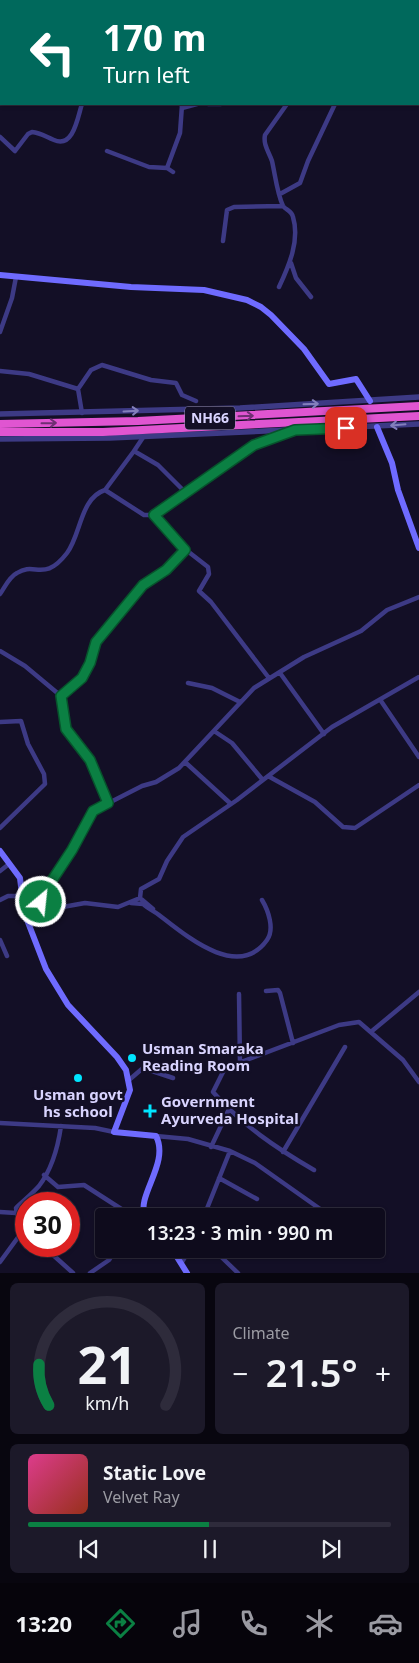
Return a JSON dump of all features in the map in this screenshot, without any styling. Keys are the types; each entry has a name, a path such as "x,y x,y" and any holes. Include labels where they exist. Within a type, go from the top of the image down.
{"highway":[{"name":"NH66","path":"0,424 138,421 419,406"},
{"name":"NH66","path":"0,432 94,432 419,416"}],"main road":[{"path":"0,275 131,287 204,290 247,300 261,307 304,349 325,382 332,384 356,379 370,401"},
{"path":"377,427 392,463 398,490 419,548"},
{"path":"0,851 20,878 24,912 46,969 68,1005 117,1057 126,1070 130,1090 114,1132 156,1136 159,1142 159,1158 146,1208"},
{"path":"179,1258 186,1273"}],"street":[{"path":"0,136 15,151 28,134 32,132 55,141 67,138 75,130 82,105"},
{"path":"287,105 265,135 264,140 270,154 284,206 294,219 295,244 290,256 291,263 296,278 311,297"},
{"path":"280,194 300,183 308,161 335,105"},
{"path":"167,168 180,133 181,106"},
{"path":"107,151 149,167 167,168 173,172"},
{"path":"223,241 227,210 234,207 284,206"},
{"path":"279,287 291,263"},
{"path":"0,332 12,298 16,277"},
{"path":"82,413 78,389 91,370 102,365 151,380 176,383 182,395 196,401"},
{"path":"0,371 29,374 78,389"},
{"path":"0,414 240,408 419,397"},
{"path":"0,439 144,436 419,424"},
{"path":"105,490 144,515 154,515 187,494 254,445 295,430"},
{"path":"0,594 16,573 23,570 40,571 56,566 76,540 81,520 91,500 105,490 144,436"},
{"path":"134,451 158,465 187,494"},
{"path":"154,515 185,550 210,571 199,591 211,602 268,678"},
{"path":"61,696 82,678 90,663 96,642 143,585 166,570 185,550"},
{"path":"41,902 43,894 72,850 93,811 142,786 156,782 184,762 254,688 268,678 280,673 304,656 361,631 387,610 419,597"},
{"path":"0,651 26,666 61,696 66,729 90,760 108,803"},
{"path":"280,673 324,734"},
{"path":"140,898 141,890 159,879 166,861 183,837 232,804 344,719 381,701 419,678"},
{"path":"188,683 212,688 240,702"},
{"path":"381,701 419,757"},
{"path":"0,722 21,721 28,744 44,774 45,784 0,828"},
{"path":"214,731 232,743 262,780"},
{"path":"184,762 232,804"},
{"path":"268,776 315,802 343,827 356,828 419,785"},
{"path":"0,872 9,864"},
{"path":"0,900 8,896 22,894 57,908 85,903 118,907 140,898"},
{"path":"140,898 156,912"},
{"path":"131,903 141,903 198,944 214,953 226,956 249,953 264,941 271,927 262,900"},
{"path":"0,940 7,956"},
{"path":"266,992 278,990 280,993 293,1043"},
{"path":"372,1031 419,992"},
{"path":"239,994 240,1063"},
{"path":"314,1170 260,1136 228,1109 214,1092 214,1087 225,1068 349,1022 359,1022 372,1031 403,1060 419,1082"},
{"path":"283,1152 345,1047"},
{"path":"129,1080 143,1068 172,1078"},
{"path":"211,1146 228,1109"},
{"path":"0,1123 60,1126 114,1132"},
{"path":"33,1192 38,1187 54,1157 60,1126"},
{"path":"156,1136 178,1136 230,1151 268,1170 319,1208"},
{"path":"207,1208 230,1151"},
{"path":"44,1175 58,1187 84,1186 117,1208"},
{"path":"219,1178 257,1200"},
{"path":"0,1212 15,1213"},
{"path":"0,1262 15,1241"},
{"path":"53,1257 62,1266 73,1273"},
{"path":"90,1273 111,1258"},
{"path":"182,1262 184,1258"},
{"path":"222,1258 238,1273"}],"place":[{"name":"Usman Smaraka Reading Room","path":"132,1058"},
{"name":"Usman govt hs school","path":"78,1078"},
{"name":"Government Ayurveda Hospital","path":"150,1111"}],"route":[{"path":"41,902 43,894 72,850 93,811 108,803 90,760 66,729 61,696 82,678 90,663 96,642 143,585 166,570 185,550 154,515 222,470 254,445 295,430 346,428"}]}
